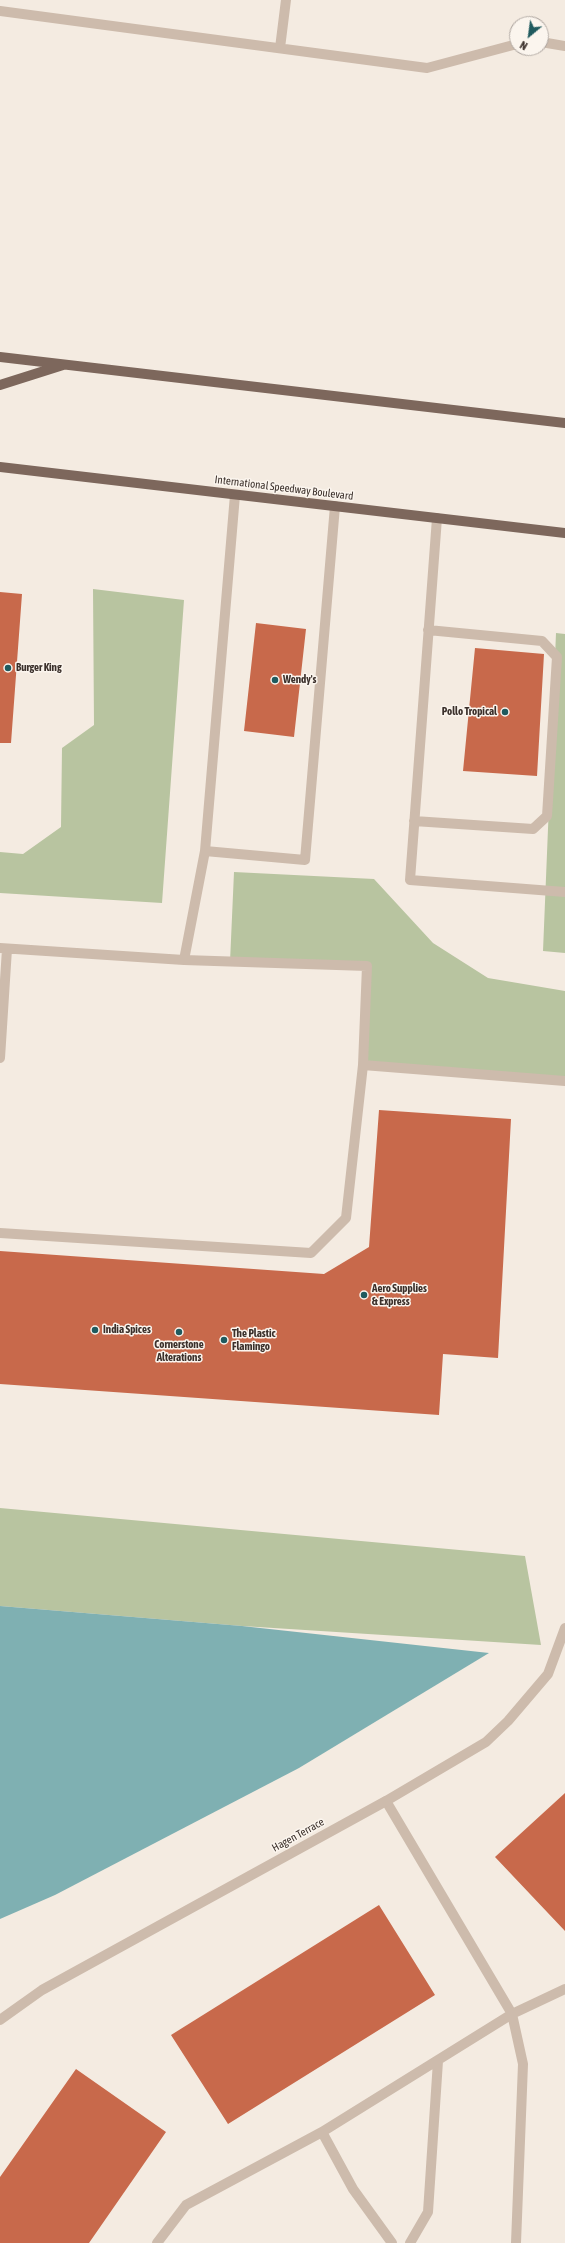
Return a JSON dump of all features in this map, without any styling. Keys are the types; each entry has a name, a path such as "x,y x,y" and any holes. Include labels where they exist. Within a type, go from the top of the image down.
{"main road":[{"path":"0,357 565,423"},
{"path":"0,385 66,364"},
{"name":"International Speedway Boulevard","path":"0,467 565,533"}],"street":[{"path":"280,48 286,0"},
{"path":"0,10 426,68 509,46"},
{"path":"549,43 565,46"},
{"path":"184,960 205,851 235,495"},
{"path":"205,851 305,860 335,506"},
{"path":"438,518 428,630 410,880 565,892"},
{"path":"414,821 533,829 547,816 557,657 542,641 428,630"},
{"path":"0,1058 4,949 184,960 367,966 363,1065 346,1218 311,1253 0,1233"},
{"path":"363,1065 565,1081"},
{"name":"Hagen Terrace","path":"0,2020 42,1990 386,1801 486,1742 508,1721 548,1674 565,1628"},
{"path":"386,1801 512,2014 523,2064 516,2243"},
{"path":"157,2243 186,2205 322,2132 512,2014 565,1989"},
{"path":"410,2243 428,2212 438,2061"},
{"path":"322,2132 353,2189 392,2243"}],"green space":[{"path":"93,589 184,600 162,903 0,893 0,852 23,854 61,827 62,748 94,725"},
{"path":"556,633 565,634 565,953 543,951"},
{"path":"234,872 374,879 433,943 488,978 565,991 565,1081 363,1065 367,966 230,962"},
{"path":"0,1508 525,1556 541,1645 242,1626 0,1606"}],"water":[{"path":"0,1606 242,1626 489,1653 299,1768 55,1895 0,1919"}],"building":[{"name":"Burger King","path":"0,592 22,594 11,743 0,743"},
{"name":"Wendy's","path":"256,623 306,629 294,737 244,731"},
{"name":"Pollo Tropical","path":"475,648 544,654 537,776 463,771"},
{"path":"379,1110 511,1119 498,1358 443,1354 439,1415 0,1384 0,1251 324,1274 369,1247"},
{"path":"565,1793 565,1931 495,1857"},
{"path":"379,1905 435,1995 228,2124 171,2035"},
{"path":"76,2069 166,2132 89,2243 0,2243 0,2177"}],"place":[{"name":"Burger King","path":"8,668"},
{"name":"Wendy's","path":"275,680"},
{"name":"Pollo Tropical","path":"505,712"},
{"name":"Aero Supplies & Express","path":"364,1295"},
{"name":"India Spices","path":"95,1330"},
{"name":"Cornerstone Alterations","path":"179,1332"},
{"name":"The Plastic Flamingo","path":"224,1340"}]}
